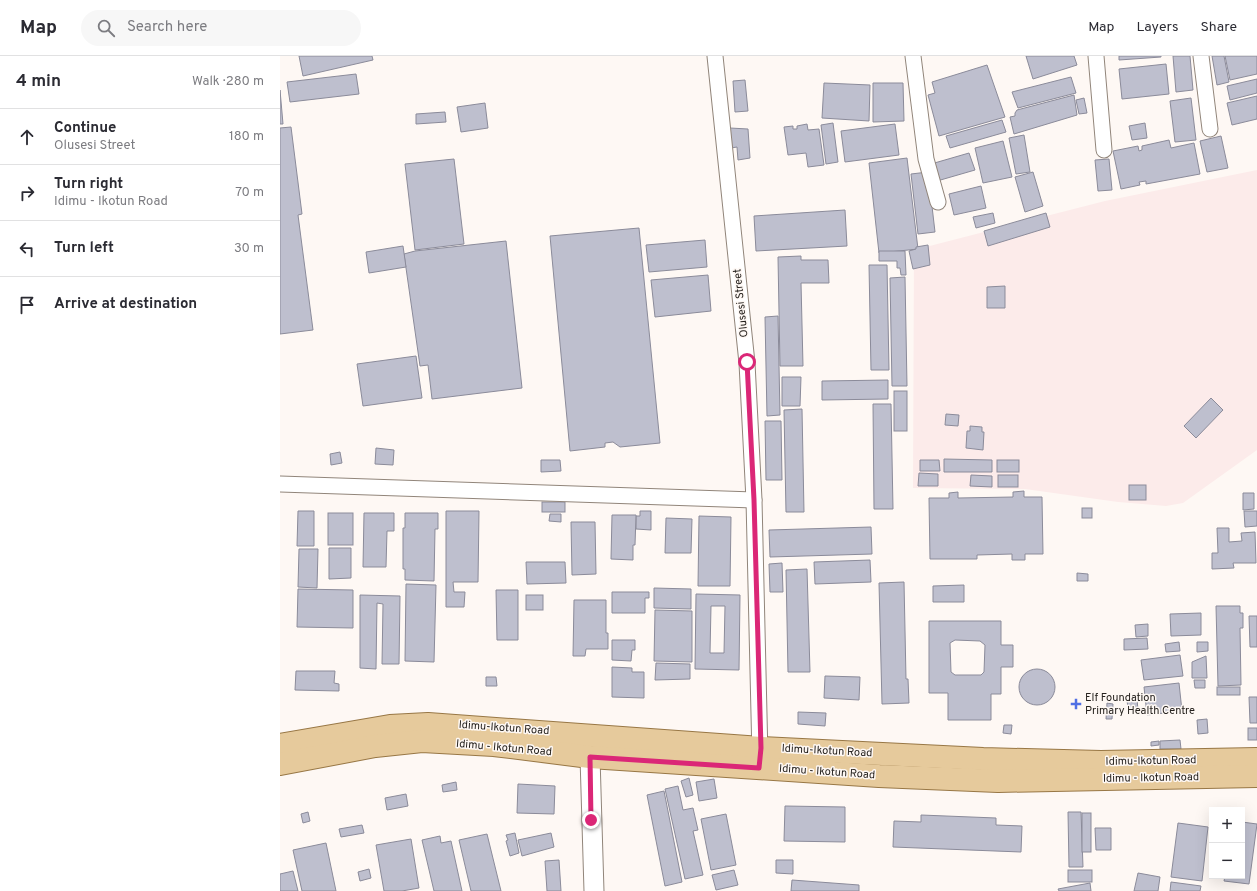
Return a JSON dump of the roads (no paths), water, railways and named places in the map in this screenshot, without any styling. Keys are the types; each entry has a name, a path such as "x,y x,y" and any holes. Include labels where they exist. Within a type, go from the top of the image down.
{"main road":[{"name":"Idimu-Ikotun Road","path":"280,745 390,726 428,724 760,758 983,759 1101,762 1257,759"},
{"name":"Idimu - Ikotun Road","path":"280,764 375,746 422,741 494,745 590,757 760,758 879,776 998,781 1257,776"}],"street":[{"name":"Olusesi Street","path":"715,56 747,362 754,500 760,758"},
{"path":"913,56 926,159 938,202"},
{"path":"1096,56 1104,150"},
{"path":"1201,56 1210,129"},
{"path":"280,484 754,500"},
{"path":"590,757 594,891"}],"place":[{"name":"Elf Foundation Primary Health Centre","path":"1076,704"}]}
